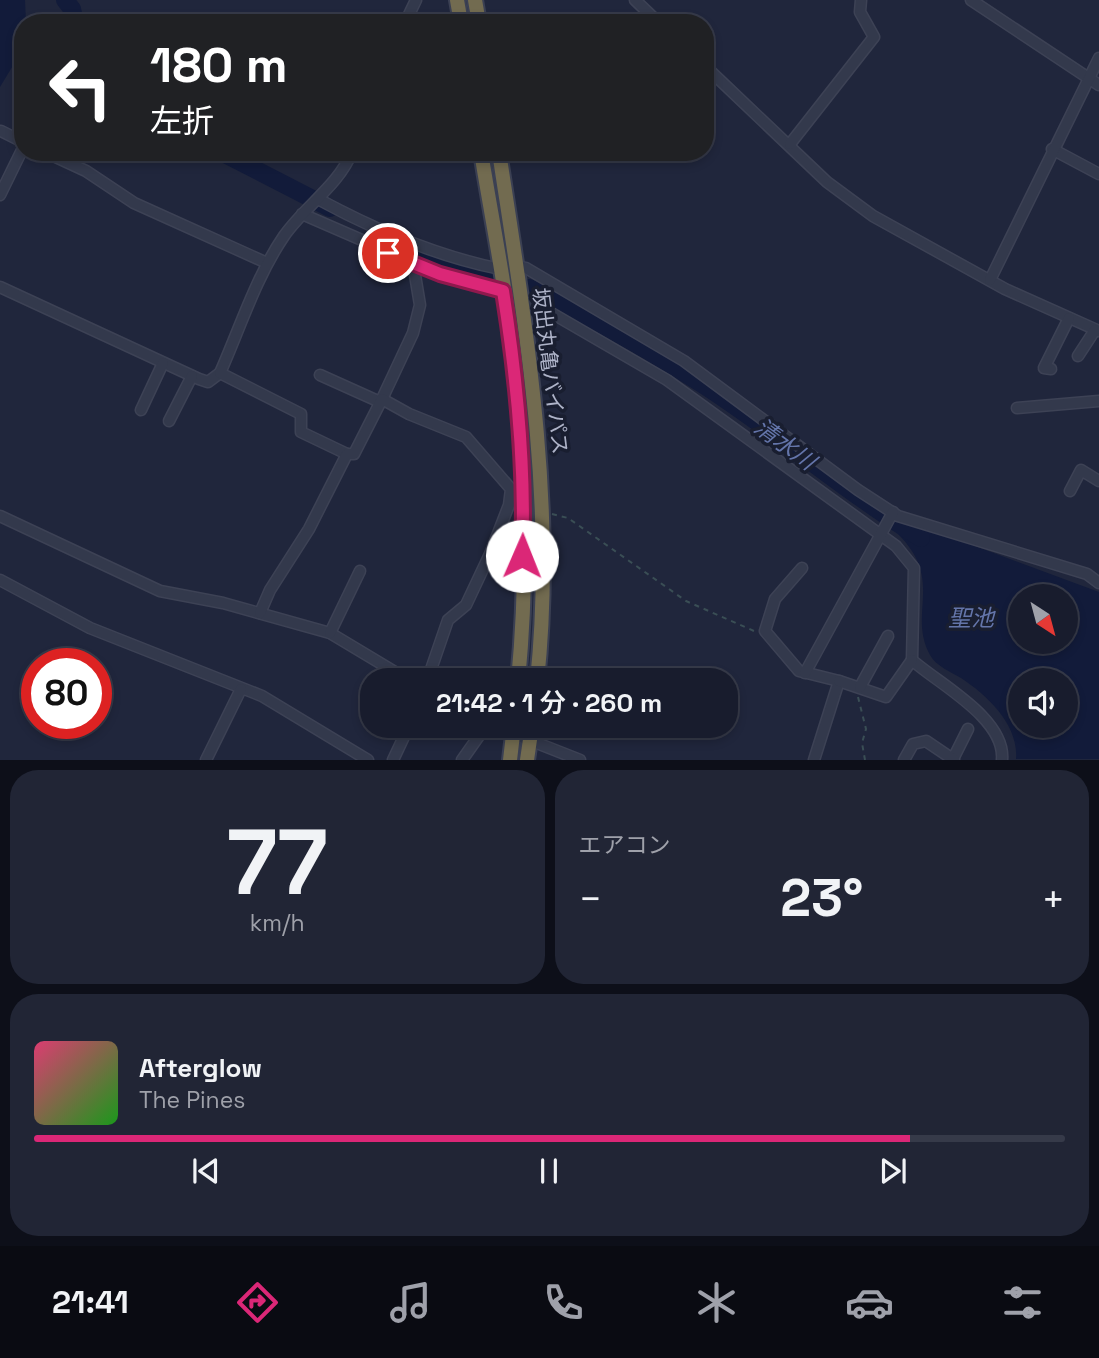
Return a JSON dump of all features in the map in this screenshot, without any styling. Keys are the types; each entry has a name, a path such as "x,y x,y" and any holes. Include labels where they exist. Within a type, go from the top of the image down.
{"highway":[{"name":"坂出丸亀バイパス","path":"482,161 514,357 516,488 523,621 519,668"},
{"name":"坂出丸亀バイパス","path":"500,161 522,304 542,485 543,581 538,668"},
{"path":"510,738 510,760"},
{"path":"527,760 530,738"}],"street":[{"path":"635,0 650,14"},
{"path":"790,144 874,37 860,12 860,0"},
{"path":"971,0 1099,85"},
{"path":"990,279 1099,58"},
{"path":"714,74 827,182 873,216 940,255 1097,330 1078,356"},
{"path":"1052,149 1099,174"},
{"path":"0,195 17,161"},
{"path":"65,161 86,171 134,203 267,264"},
{"path":"0,287 208,382 220,373 267,264 302,214 318,199 348,161"},
{"path":"318,199 457,261 500,269"},
{"path":"302,214 440,274 503,291"},
{"path":"220,373 301,414 301,432 347,454 354,454 414,333 420,306 413,263"},
{"path":"516,267 526,268 684,361 893,512 940,530 1087,574 1099,583"},
{"path":"522,304 536,304 667,380 896,546 914,568 912,660 886,697 860,687 799,671 765,631 775,599 802,568"},
{"path":"1051,369 1044,368 1069,318"},
{"path":"141,410 163,363"},
{"path":"320,375 466,437 516,488"},
{"path":"169,421 192,376"},
{"path":"1017,408 1099,401"},
{"path":"260,613 347,454"},
{"path":"1070,491 1081,470 1099,481"},
{"path":"516,488 542,485"},
{"path":"431,668 448,620 466,605 516,488"},
{"path":"805,673 893,512"},
{"path":"0,516 160,591 260,613 330,633 388,668"},
{"path":"330,633 360,570"},
{"path":"0,580 90,628 262,696 368,760"},
{"path":"860,687 888,636"},
{"path":"912,660 972,704 1003,751 1002,760"},
{"path":"814,760 839,681"},
{"path":"206,760 241,689"},
{"path":"904,760 913,744 926,741 953,759 968,729"},
{"path":"393,760 403,738"},
{"path":"462,760 478,738"},
{"path":"539,738 580,760"}],"path":[{"path":"549,513 568,518 625,561 702,610 758,633 765,631"},
{"path":"860,687 857,694 863,708 866,729 862,743 865,760"}],"water":[{"path":"0,0 25,0 26,14 14,14 14,64 0,87"},
{"name":"聖池","path":"905,520 1077,584 1008,584 1008,654 1078,654 1078,584 1099,592 1099,759 1016,759 1013,738 1078,738 1078,668 1008,668 1008,725 981,693 940,666 930,655 922,625 923,582 920,567 912,551 898,534"}],"waterway":[{"name":"清水川","path":"65,0 73,14"},
{"name":"清水川","path":"239,161 330,208"},
{"name":"清水川","path":"380,233 432,259 488,276"},
{"name":"清水川","path":"529,288 617,333 702,384 921,538"}],"route":[{"path":"388,253 440,274 503,291 514,357 520,435 522,556"}]}
